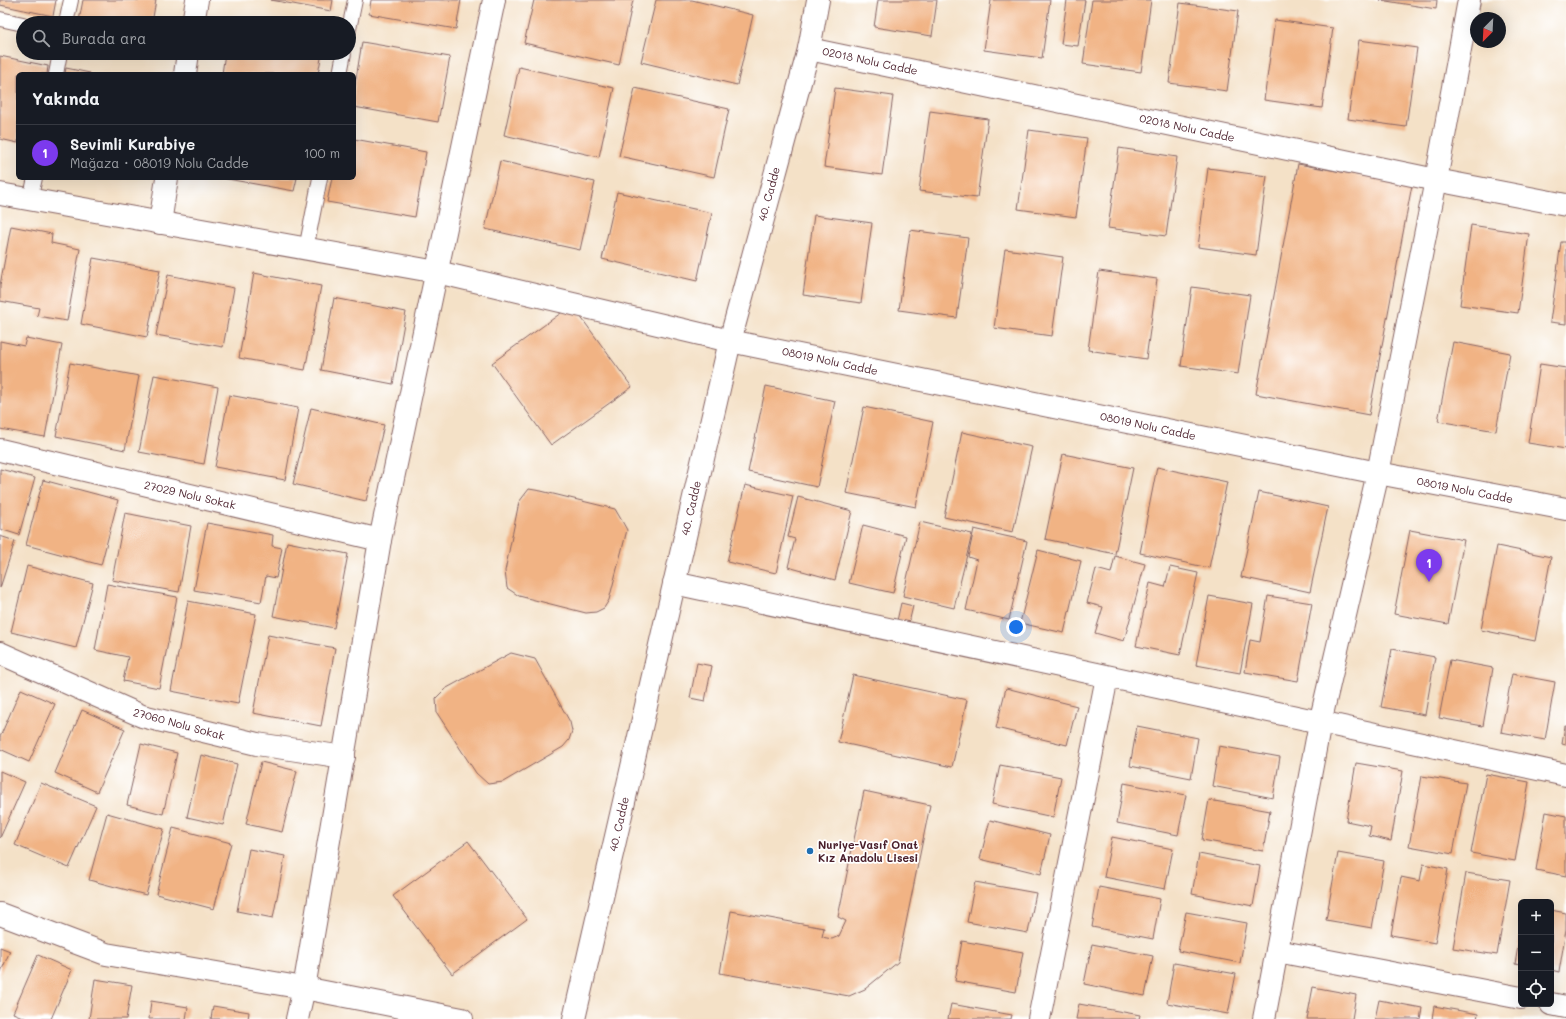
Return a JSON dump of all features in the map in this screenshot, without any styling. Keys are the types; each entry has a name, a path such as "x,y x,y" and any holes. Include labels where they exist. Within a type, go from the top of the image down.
{"street":[{"path":"194,16 197,0"},
{"path":"296,1019 304,988 380,540 494,0"},
{"name":"40. Cadde","path":"574,1019 730,341 809,49 818,0"},
{"path":"1264,1019 1320,723 1378,473 1436,180 1469,0"},
{"name":"02018 Nolu Cadde","path":"809,49 1436,180 1566,205"},
{"path":"185,72 187,60"},
{"path":"160,223 168,180"},
{"name":"08019 Nolu Cadde","path":"0,194 437,272 730,341 1378,473 1566,509"},
{"name":"27029 Nolu Sokak","path":"0,450 380,540"},
{"path":"674,583 1320,723 1566,774"},
{"name":"27060 Nolu Sokak","path":"0,653 142,716 257,744 344,757"},
{"path":"1039,1019 1107,677"},
{"path":"0,914 106,954 304,988 462,1019"},
{"path":"1277,951 1518,997"},
{"path":"1554,1005 1566,1007"}],"lane":[{"path":"67,16 70,0"},
{"path":"352,16 355,0"},
{"path":"0,19 16,22"},
{"path":"56,72 59,60"},
{"path":"340,72 343,60"},
{"path":"30,200 35,180"},
{"path":"306,249 320,180"}],"building":[{"path":"0,0 56,0 53,16 0,5"},
{"path":"83,0 156,0 153,16 80,16"},
{"path":"271,0 333,0 331,11"},
{"path":"371,0 461,0 456,29 369,14"},
{"path":"534,0 633,0 619,65 524,43"},
{"path":"656,0 692,0 753,15 737,85 641,62"},
{"path":"878,0 937,0 932,36 874,27"},
{"path":"991,0 1050,0 1042,58 984,50"},
{"path":"1067,0 1085,0 1078,46 1061,44"},
{"path":"1092,0 1151,0 1141,72 1083,64"},
{"path":"1380,0 1437,0 1436,9"},
{"path":"1180,3 1238,11 1227,91 1169,83"},
{"path":"1275,20 1333,28 1322,108 1264,100"},
{"path":"1359,40 1417,48 1406,127 1348,119"},
{"path":"362,42 450,57 438,122 356,107 356,79"},
{"path":"0,56 48,66 47,72 16,72 16,143 0,139"},
{"path":"224,60 321,60 318,72 222,72"},
{"path":"519,67 614,88 599,157 504,135"},
{"path":"66,68 85,72 65,72"},
{"path":"635,88 729,109 714,177 619,156"},
{"path":"835,88 893,96 882,175 824,167"},
{"path":"930,111 988,119 977,198 919,191"},
{"path":"1029,130 1087,138 1076,217 1018,209"},
{"path":"356,139 426,152 415,217 327,202 332,180 356,180"},
{"path":"1119,148 1177,157 1166,236 1108,228"},
{"path":"500,161 595,182 580,250 485,229"},
{"path":"1298,164 1412,185 1369,415 1256,394"},
{"path":"1208,168 1267,176 1256,255 1198,247"},
{"path":"233,180 297,180 294,191"},
{"path":"617,192 712,213 697,281 602,259"},
{"path":"814,215 872,223 861,303 803,295"},
{"path":"1471,225 1529,234 1518,313 1460,305"},
{"path":"11,226 52,234 51,243 80,249 67,321 37,316 39,308 0,301 0,285"},
{"path":"910,230 968,238 957,318 899,310"},
{"path":"1561,242 1566,242 1566,324 1550,322"},
{"path":"1005,249 1063,257 1052,336 994,328"},
{"path":"93,258 160,270 147,337 81,324"},
{"path":"1099,271 1157,279 1146,359 1088,350"},
{"path":"254,273 321,286 305,370 239,358"},
{"path":"168,275 234,288 223,347 156,335"},
{"path":"1192,287 1250,295 1238,374 1181,366"},
{"path":"334,298 406,312 393,384 321,370"},
{"path":"572,305 632,387 551,445 492,363"},
{"path":"26,338 62,345 45,437 0,429 0,341 24,346"},
{"path":"1453,342 1510,353 1496,431 1438,421"},
{"path":"70,363 139,376 125,450 56,436"},
{"path":"1540,364 1566,368 1566,449 1528,443"},
{"path":"154,375 218,387 204,464 139,452"},
{"path":"766,386 835,401 817,487 748,472"},
{"path":"229,395 298,408 285,480 215,467"},
{"path":"864,407 933,422 916,507 846,493"},
{"path":"311,408 384,425 366,501 293,484"},
{"path":"962,432 1032,447 1013,532 944,517"},
{"path":"1063,454 1133,468 1115,554 1045,539"},
{"path":"1157,467 1227,482 1209,568 1140,553"},
{"path":"0,469 35,478 19,535 0,529"},
{"path":"43,480 118,500 101,565 26,545"},
{"path":"745,485 793,496 776,573 727,562"},
{"path":"529,489 615,509 627,530 609,600 604,608 596,612 586,613 519,596 507,588 505,571 519,502"},
{"path":"1259,492 1328,507 1310,592 1241,577"},
{"path":"798,497 852,511 835,580 788,567 795,539 788,537"},
{"path":"125,513 191,526 179,592 112,580"},
{"path":"920,522 972,534 954,608 903,596"},
{"path":"207,523 273,535 272,546 282,548 276,578 266,576 261,602 194,590"},
{"path":"863,525 906,536 893,593 849,583"},
{"path":"974,529 1027,541 1009,620 966,610 977,560 968,557"},
{"path":"1410,530 1464,540 1448,624 1394,614"},
{"path":"0,536 15,541 0,588"},
{"path":"287,542 348,554 334,628 273,616"},
{"path":"1497,546 1551,557 1535,641 1481,630"},
{"path":"1038,550 1081,561 1064,633 1020,623"},
{"path":"1115,556 1145,564 1124,641 1095,633 1103,607 1087,603 1096,569 1111,573"},
{"path":"27,566 93,583 76,648 11,632"},
{"path":"1170,567 1198,573 1180,655 1136,646 1150,583 1165,587"},
{"path":"107,584 177,597 159,688 123,681 128,657 95,650"},
{"path":"1209,596 1253,604 1240,673 1196,665"},
{"path":"1268,596 1312,603 1298,681 1245,672 1250,640 1260,642"},
{"path":"188,601 256,614 238,704 171,691"},
{"path":"901,603 913,606 909,623 897,621"},
{"path":"268,635 335,648 321,726 253,713"},
{"path":"1392,649 1435,657 1425,715 1381,707"},
{"path":"511,653 535,659 570,722 572,731 569,740 563,747 503,782 488,784 476,773 437,713 436,698 445,689"},
{"path":"1450,660 1493,668 1483,726 1439,718"},
{"path":"697,663 712,666 705,701 690,698"},
{"path":"1512,674 1555,682 1545,740 1501,732"},
{"path":"853,675 967,700 952,767 838,742"},
{"path":"1006,688 1077,706 1067,745 996,728"},
{"path":"21,689 55,704 29,762 0,749 0,737"},
{"path":"82,710 125,729 97,792 55,773"},
{"path":"1137,726 1198,738 1191,778 1130,766"},
{"path":"1566,726 1566,745 1562,744"},
{"path":"141,744 177,753 163,814 127,805"},
{"path":"1219,746 1280,757 1273,798 1212,786"},
{"path":"201,755 237,764 223,825 187,817"},
{"path":"261,762 297,771 282,832 246,824"},
{"path":"1356,763 1403,771 1391,841 1369,836 1371,826 1346,821"},
{"path":"1000,765 1061,777 1053,817 992,804"},
{"path":"0,771 25,782 0,838"},
{"path":"1486,774 1529,782 1515,861 1471,853"},
{"path":"1422,776 1466,783 1453,854 1409,846"},
{"path":"41,783 96,806 69,868 15,845"},
{"path":"1124,783 1186,795 1178,835 1117,823"},
{"path":"864,791 930,805 898,962 865,989 849,996 720,973 731,911 824,928 822,937 832,939 839,936 846,921 838,917"},
{"path":"1209,800 1270,811 1263,851 1202,840"},
{"path":"1546,812 1566,816 1566,876 1536,870"},
{"path":"107,813 164,829 146,895 89,880"},
{"path":"990,820 1050,835 1041,874 980,859"},
{"path":"173,828 231,843 214,909 156,894"},
{"path":"1112,837 1173,849 1165,889 1104,877"},
{"path":"468,841 527,919 452,974 393,896"},
{"path":"249,849 285,856 273,918 237,911"},
{"path":"1338,853 1384,861 1372,928 1326,920"},
{"path":"1199,854 1260,866 1253,906 1192,894"},
{"path":"1423,864 1448,869 1435,943 1391,935 1401,877 1420,881"},
{"path":"1466,873 1510,880 1497,955 1453,948"},
{"path":"975,882 1036,893 1028,933 967,922"},
{"path":"1099,887 1160,899 1153,939 1092,927"},
{"path":"1554,911 1566,913 1566,930 1559,972 1554,971"},
{"path":"1186,912 1247,923 1240,963 1178,951"},
{"path":"962,941 1023,952 1016,992 955,981"},
{"path":"1092,944 1153,956 1145,996 1084,984"},
{"path":"0,947 10,951 0,974"},
{"path":"1518,947 1518,964 1515,964"},
{"path":"38,955 72,970 51,1019 27,1019 13,1013"},
{"path":"1174,963 1236,974 1228,1014 1167,1003"},
{"path":"95,979 132,985 126,1019 89,1019"},
{"path":"1313,987 1356,995 1352,1019 1307,1019"},
{"path":"1379,1000 1422,1008 1420,1019 1375,1019"},
{"path":"151,1001 188,1007 186,1019 149,1019"},
{"path":"951,1004 1012,1015 1011,1019 948,1019"},
{"path":"1079,1004 1140,1015 1139,1019 1076,1019"},
{"path":"213,1006 249,1012 248,1019 211,1019"},
{"path":"1434,1006 1478,1014 1477,1019 1432,1019"}],"place":[{"name":"Sevimli Kurabiye","path":"1429,582"},
{"name":"Nuriye-Vasıf Onat Kız Anadolu Lisesi","path":"810,851"}]}
